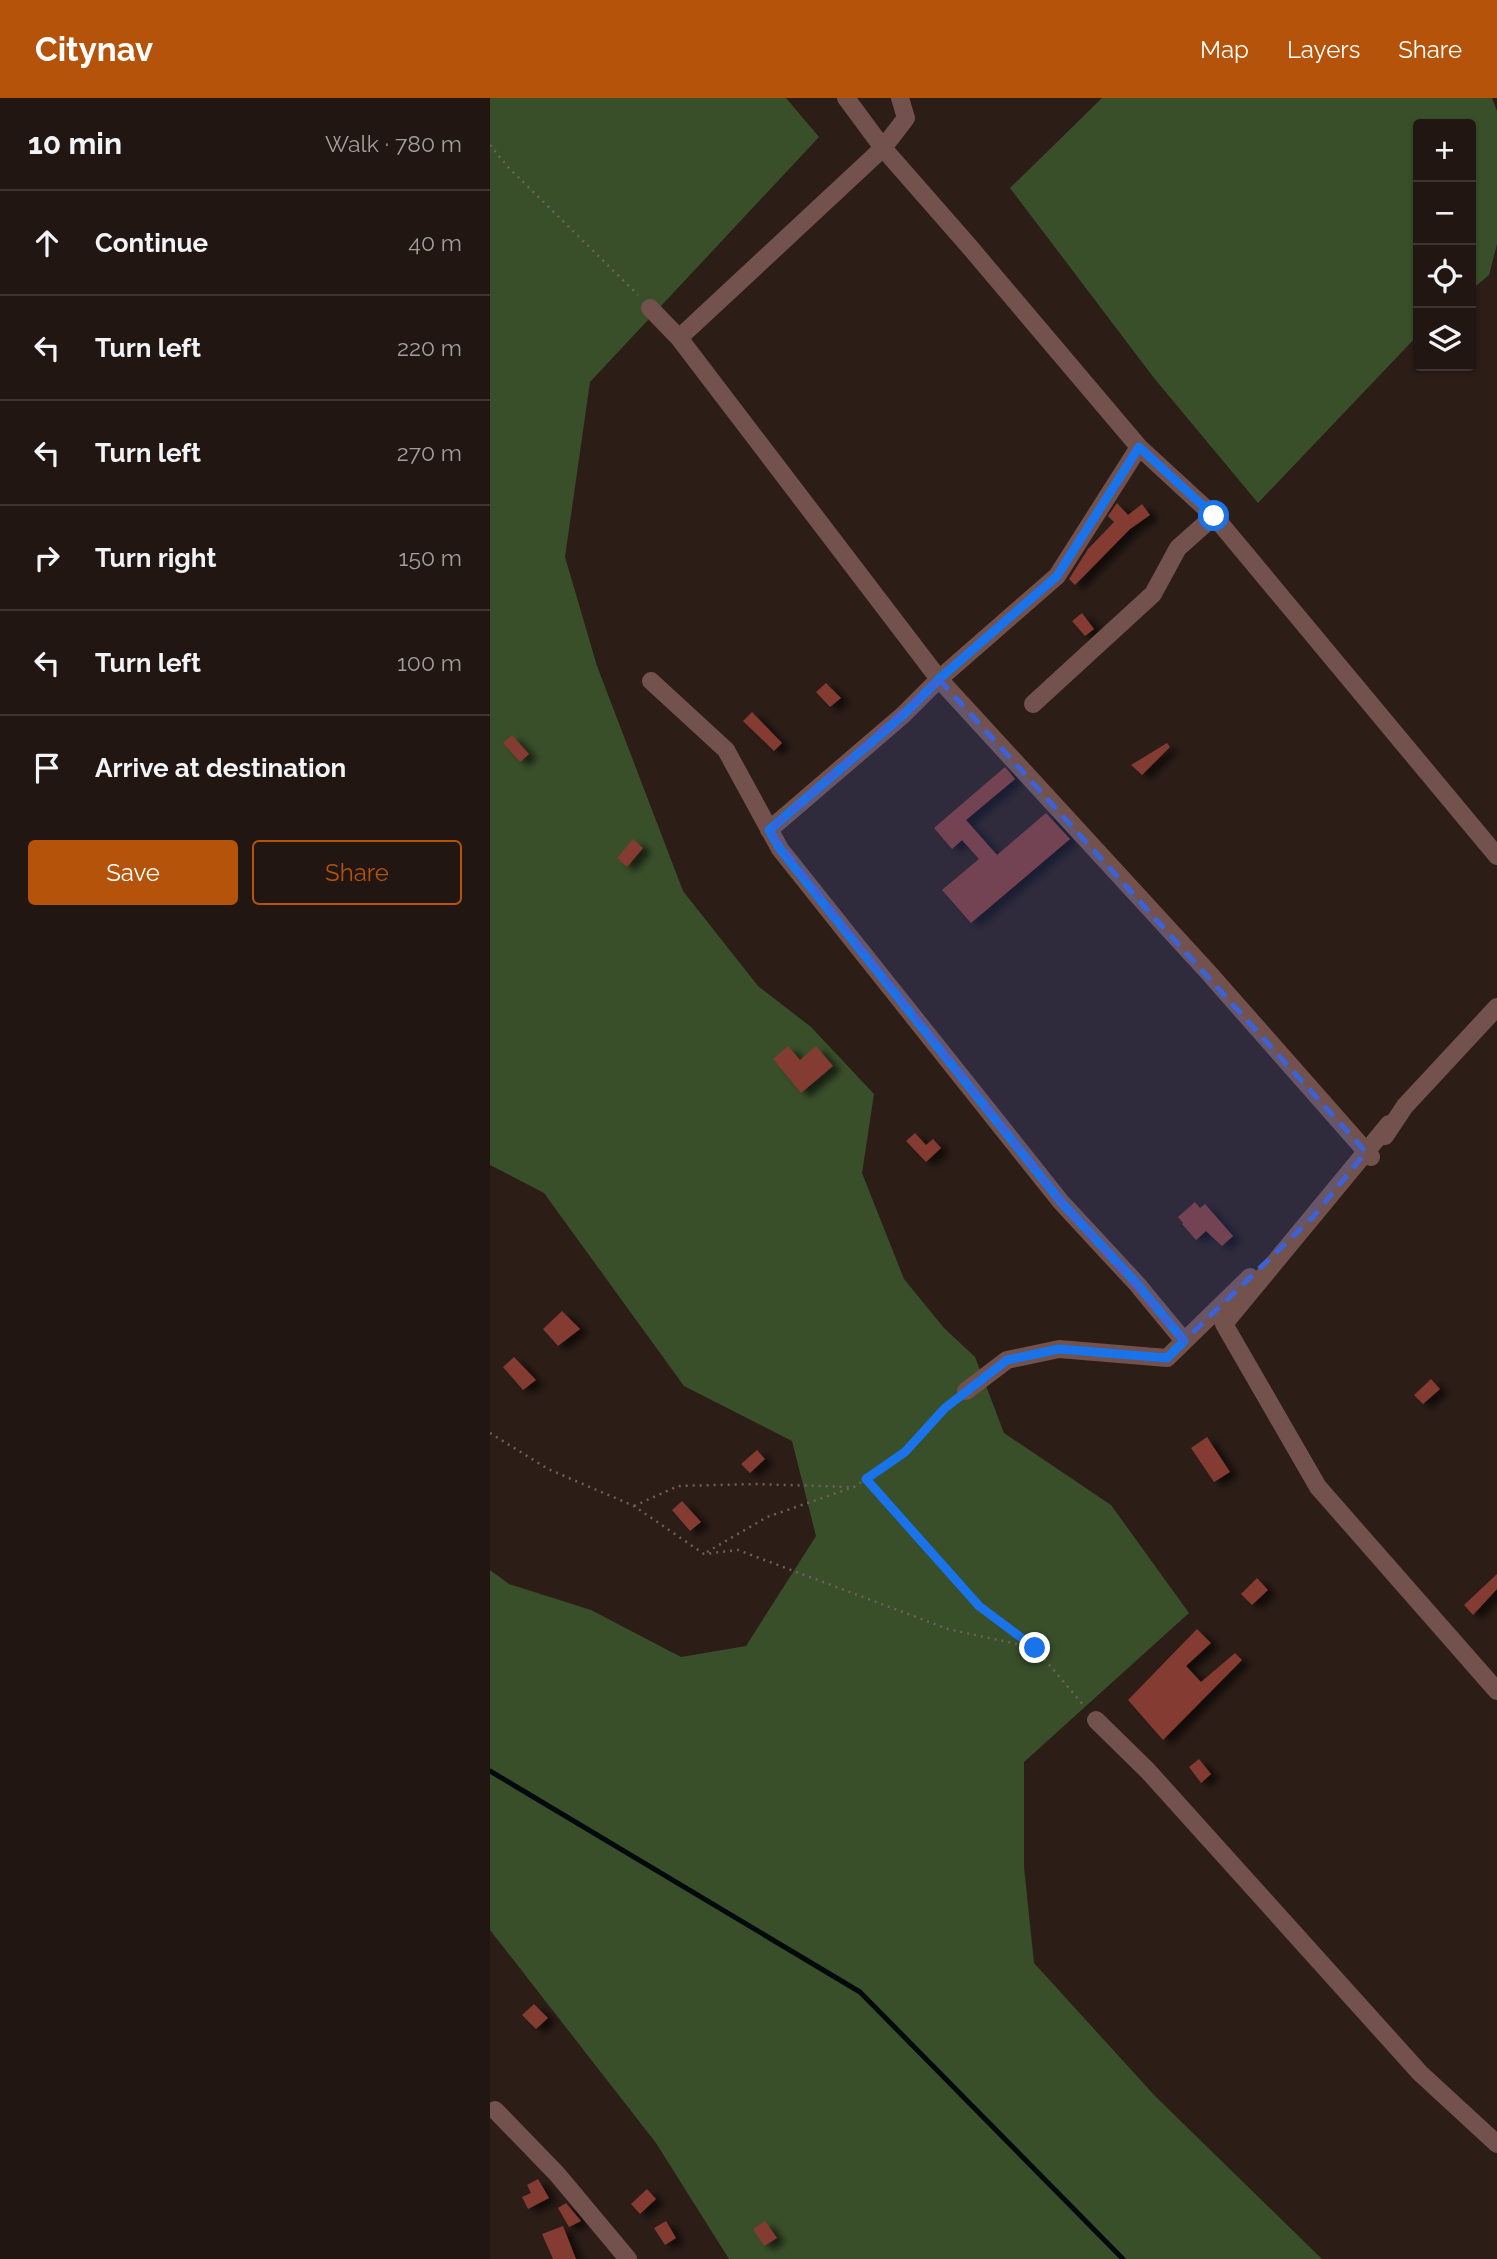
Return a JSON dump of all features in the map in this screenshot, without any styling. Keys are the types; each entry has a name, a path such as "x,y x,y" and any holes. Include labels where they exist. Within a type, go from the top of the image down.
{"street":[{"path":"846,98 883,148 1139,447 1214,516 1497,856"},
{"path":"679,338 883,148 906,118 900,98"},
{"path":"650,308 679,338 939,679 1208,972 1371,1157"},
{"path":"769,830 903,715 939,679 1057,576 1139,447"},
{"path":"1033,704 1153,594 1178,548 1214,516"},
{"path":"651,681 726,750 780,849 1061,1202 1137,1284 1184,1341"},
{"path":"966,1391 1007,1360 1059,1349 1167,1358 1363,1169 1405,1106 1497,1007"},
{"path":"1389,1125 1224,1324 1318,1487 1497,1692"},
{"path":"1096,1720 1148,1771 1420,2073 1497,2144"},
{"path":"495,2110 556,2174 628,2259"}],"path":[{"path":"490,145 508,167 650,308"},
{"path":"704,1554 767,1517 854,1487 905,1452 945,1408 966,1391"},
{"path":"490,1433 548,1469 634,1506 704,1554 738,1550 948,1629 1035,1648"},
{"path":"866,1479 979,1606 1035,1648 1096,1720"},
{"path":"634,1506 678,1486 756,1484 854,1487"}],"highlighted area":[{"path":"939,679 1366,1152 1313,1217 1184,1341 1061,1202 769,830"}],"green space":[{"path":"490,98 786,98 819,137 590,382 565,557 597,666 683,891 758,986 811,1027 874,1094 862,1173 904,1279 944,1328 975,1357 1004,1433 1111,1505 1189,1613 1024,1762 1024,1867 1034,1963 1155,2096 1322,2259 729,2259 656,2143 490,1930 490,1570 509,1584 591,1610 681,1657 746,1646 816,1536 792,1441 684,1386 544,1193 490,1165"},
{"path":"1102,98 1492,98 1497,111 1497,244 1489,275 1476,286 1476,119 1413,119 1413,340 1258,503 1154,378 1010,188"}],"building":[{"path":"1117,503 1128,515 1142,504 1150,515 1130,529 1075,585 1069,579 1088,549 1114,522 1108,516"},
{"path":"1082,613 1094,629 1085,636 1072,621"},
{"path":"826,683 841,698 830,707 816,692"},
{"path":"752,712 782,743 774,751 743,721"},
{"path":"512,735 529,754 520,762 503,743"},
{"path":"1167,743 1170,747 1142,775 1131,765"},
{"path":"1005,767 1015,779 966,820 997,855 1046,813 1070,839 971,923 942,890 979,859 962,840 952,849 934,828"},
{"path":"633,839 643,848 627,867 617,858"},
{"path":"788,1046 800,1060 816,1046 833,1066 801,1093 773,1059"},
{"path":"915,1133 926,1145 933,1139 941,1148 926,1162 906,1141"},
{"path":"1195,1202 1200,1208 1205,1204 1233,1236 1222,1246 1206,1231 1196,1240 1182,1224 1178,1217"},
{"path":"562,1311 580,1329 558,1346 543,1329"},
{"path":"514,1357 536,1380 523,1390 503,1367"},
{"path":"1431,1379 1440,1389 1423,1404 1414,1395"},
{"path":"1207,1437 1230,1472 1214,1482 1191,1448"},
{"path":"757,1450 765,1459 750,1473 741,1464"},
{"path":"682,1501 701,1522 690,1531 672,1510"},
{"path":"1497,1574 1497,1589 1473,1615 1464,1605"},
{"path":"1257,1578 1268,1590 1252,1605 1241,1594"},
{"path":"1197,1629 1211,1643 1186,1666 1201,1682 1235,1653 1242,1660 1163,1740 1128,1700"},
{"path":"1199,1759 1211,1774 1201,1783 1189,1767"},
{"path":"534,2004 548,2018 536,2029 522,2015"},
{"path":"538,2179 549,2198 528,2209 522,2197 531,2193 527,2185"},
{"path":"647,2189 656,2199 640,2214 631,2204"},
{"path":"566,2203 581,2221 569,2227 558,2208"},
{"path":"666,2221 676,2238 665,2245 654,2228"},
{"path":"765,2221 777,2238 764,2246 753,2229"},
{"path":"563,2226 576,2259 553,2259 542,2234"}],"waterway":[{"path":"490,1771 860,1992 1123,2259"}],"route":[{"path":"1035,1648 979,1606 866,1479 905,1452 945,1408 1007,1360 1059,1349 1167,1358 1184,1341 1137,1284 1061,1202 780,849 769,830 903,715 939,679 1057,576 1139,447 1214,516"}]}
